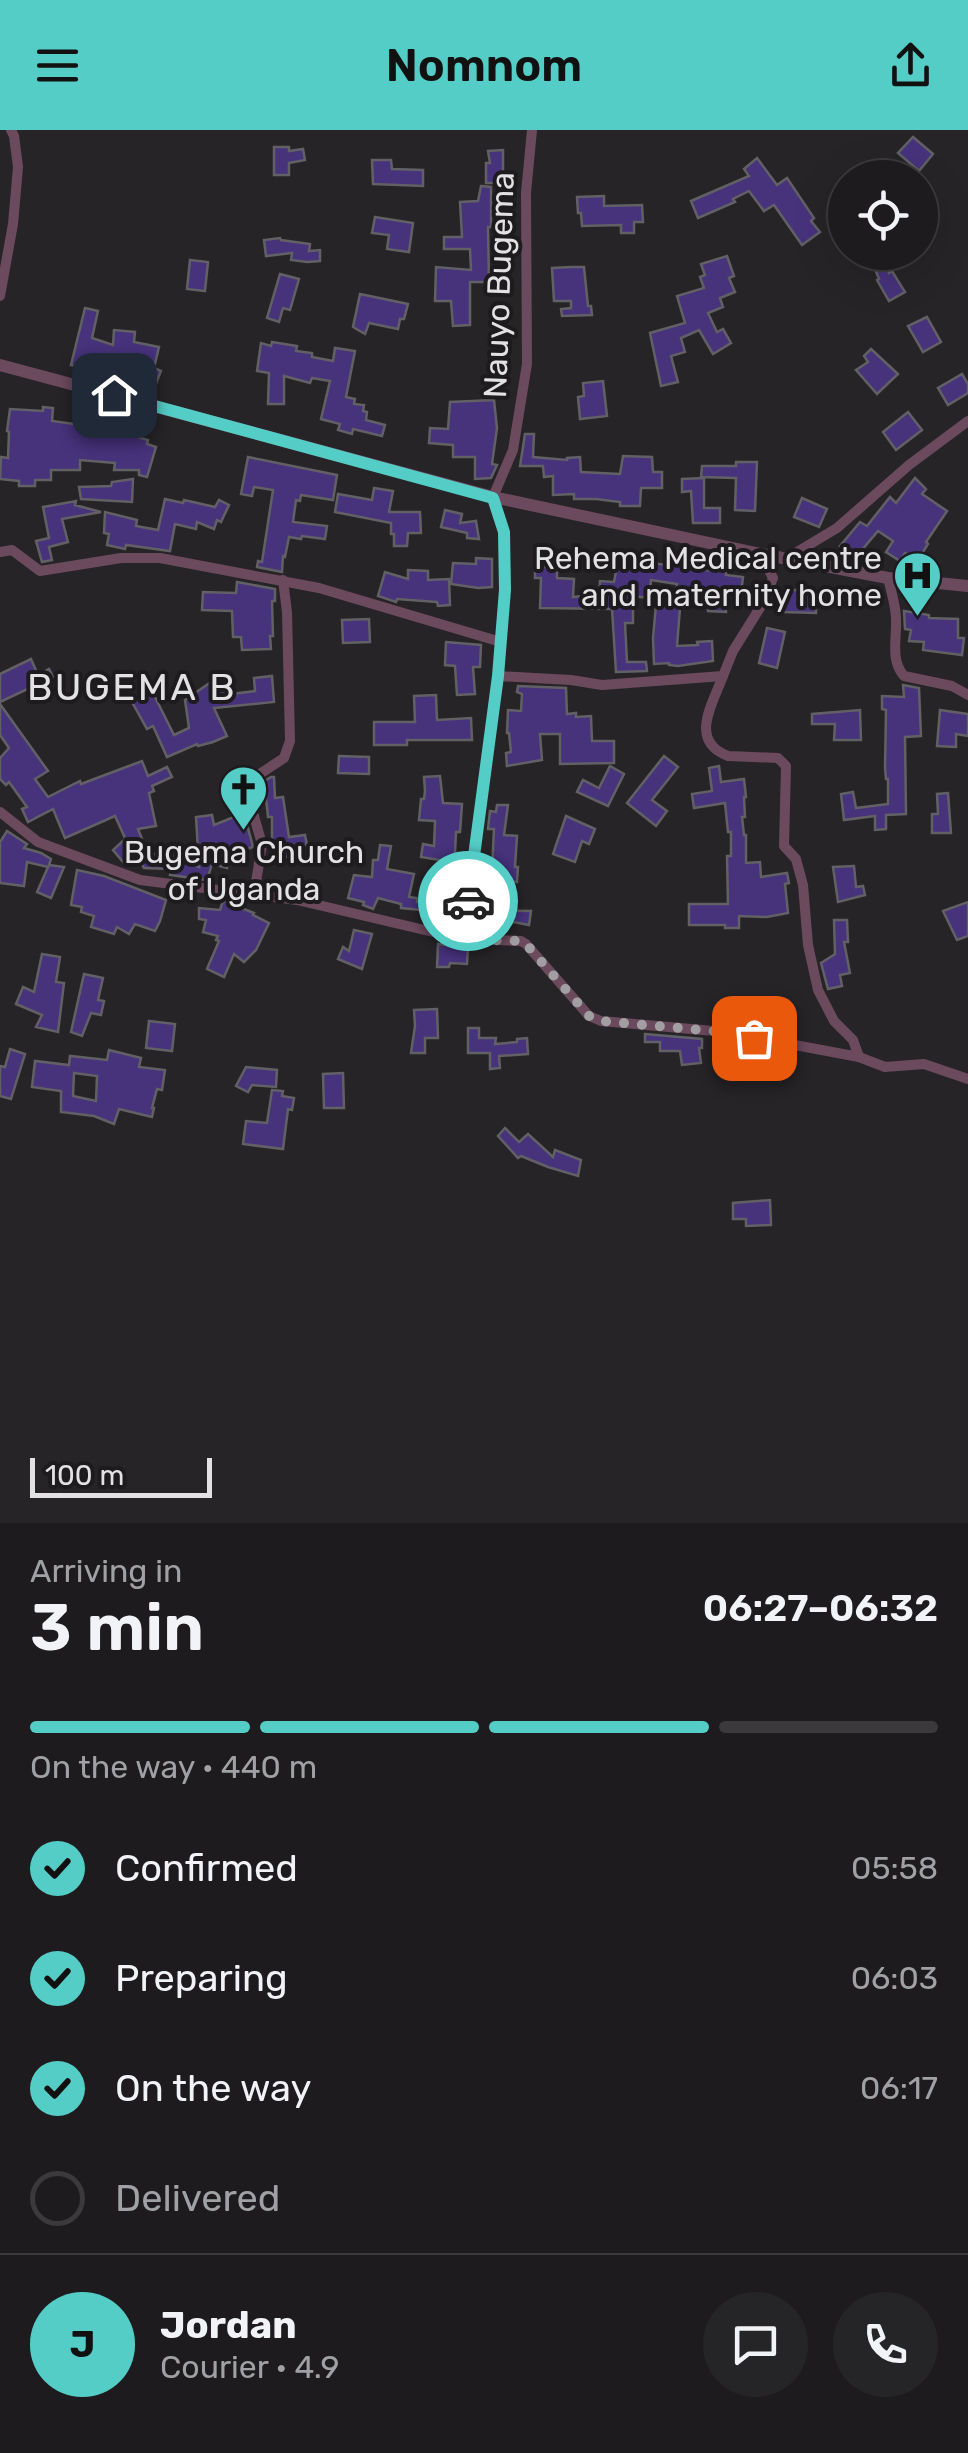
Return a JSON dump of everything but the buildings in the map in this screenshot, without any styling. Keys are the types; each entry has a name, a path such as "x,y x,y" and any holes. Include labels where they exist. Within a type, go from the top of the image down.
{"street":[{"path":"0,296 7,268 18,168 10,130"},
{"name":"Nauyo Bugema","path":"493,498 512,450 527,364 526,193 532,130"},
{"path":"0,364 493,498 888,578 968,586"},
{"path":"787,558 837,528 909,465 968,421"},
{"path":"463,939 498,676 505,590 504,532 493,498"},
{"path":"0,552 12,550 40,571 136,556 283,580 501,642"},
{"path":"760,554 772,578 769,590 733,651 705,732 720,753 778,758 786,766 784,846 796,859 803,885 808,945 818,990 834,1021 854,1040 859,1057"},
{"path":"888,578 896,616 895,655 899,672 952,686 968,695"},
{"path":"254,895 262,844 250,802 252,779 284,758 290,741 283,580"},
{"path":"498,676 602,685 723,676"},
{"path":"0,812 38,842 140,880 297,900 463,939 521,941 589,1016 600,1021 725,1032 859,1057 885,1066 924,1064 968,1078"}],"way so far":[{"path":"468,901 463,939 526,944 589,1016 600,1021 754,1038"}],"place":[{"name":"Rehema Medical centre and maternity home","path":"917,618"},
{"name":"Bugema Church of Uganda","path":"244,832"}],"district":[{"name":"BUGEMA B","path":"132,687"}],"route":[{"path":"114,395 493,498 504,532 505,590 498,676 468,901"}]}
